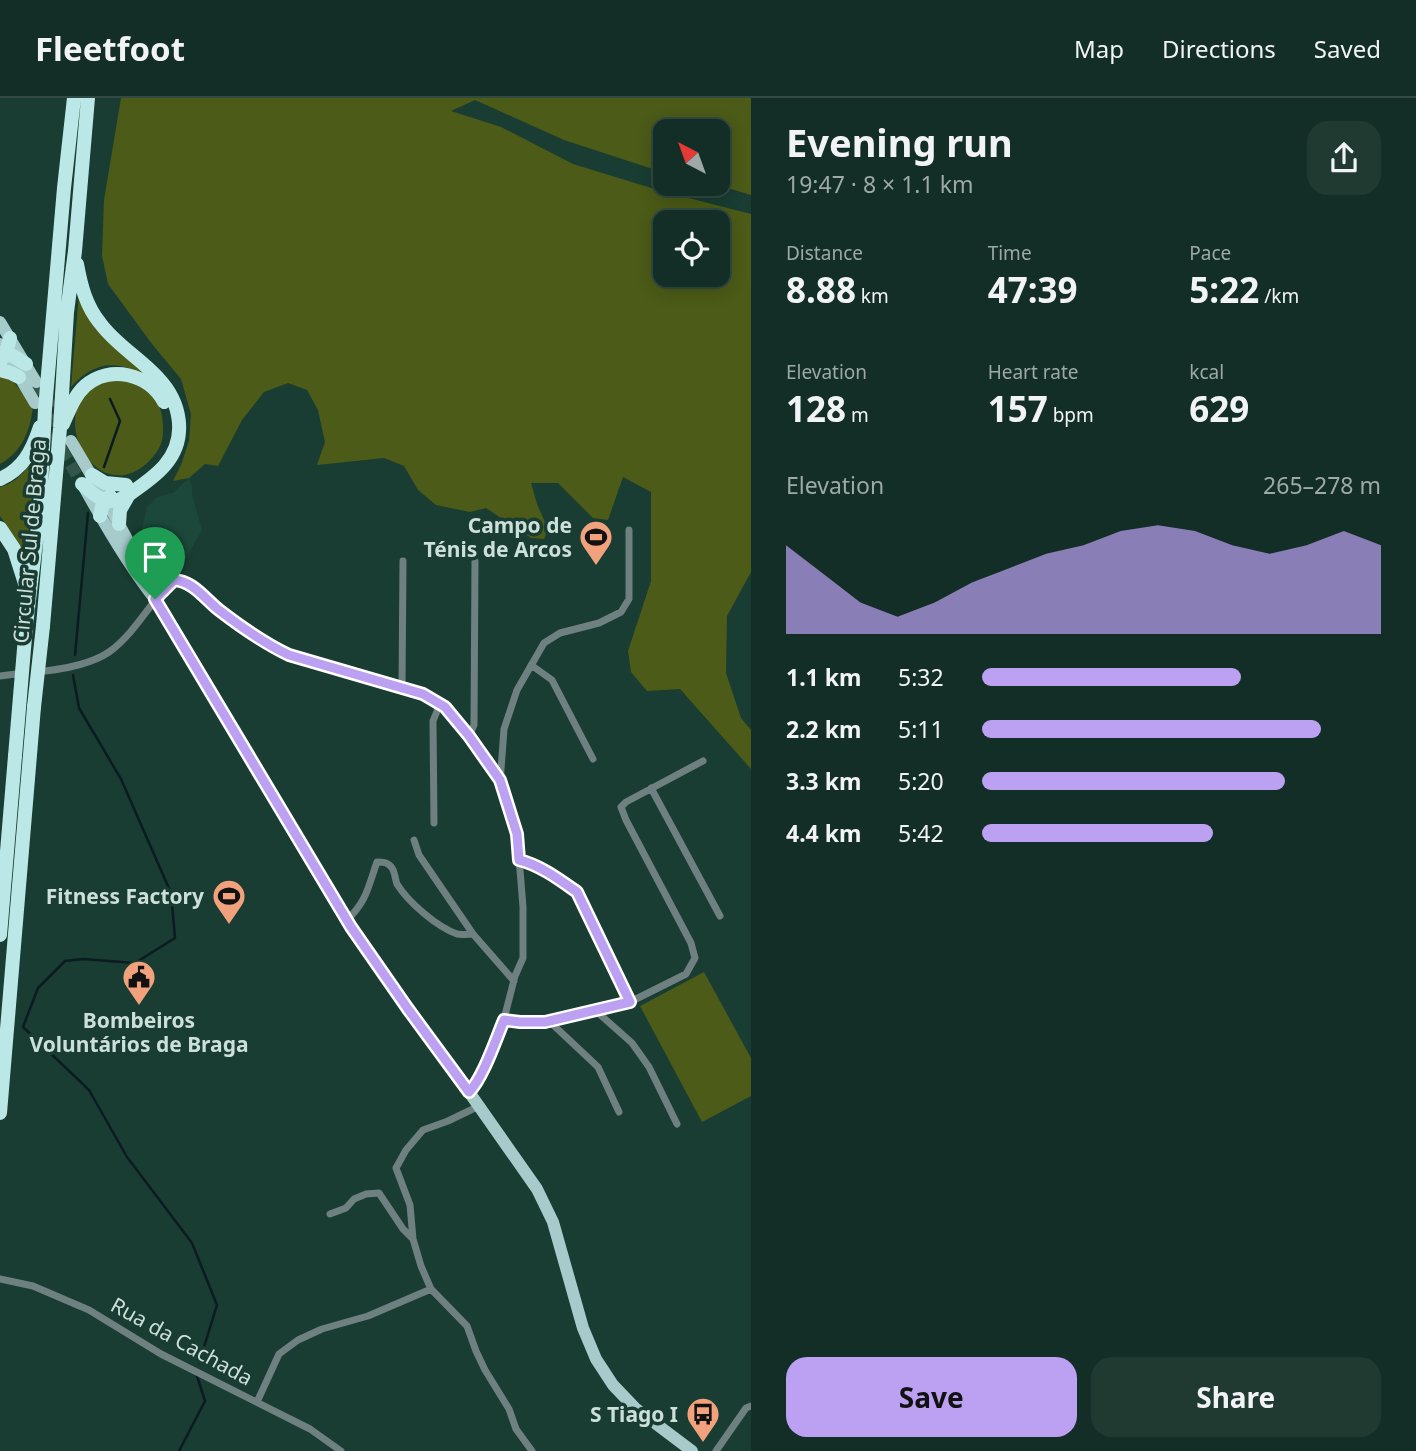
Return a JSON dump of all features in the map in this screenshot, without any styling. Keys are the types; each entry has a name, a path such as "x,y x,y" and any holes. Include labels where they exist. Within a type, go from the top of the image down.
{"highway":[{"name":"Circular Sul de Braga","path":"0,935 26,625 40,509 40,406 74,98"},
{"name":"Circular Sul de Braga","path":"0,1113 60,428 67,312 88,98"},
{"path":"75,251 81,284 92,313 117,342 159,378 172,397 179,417 178,439 170,458 156,474 128,489 120,510 119,524"},
{"path":"0,370 11,373 22,371 13,356 3,350"},
{"path":"60,428 79,392 100,377 130,375 147,382 163,398 170,421 169,439 160,457 114,502 97,497 87,479"},
{"path":"0,480 11,475 28,457 36,439 40,406"},
{"path":"87,479 128,489"},
{"path":"100,516 106,500"},
{"path":"0,528 14,549 29,599"}],"main road":[{"path":"0,322 3,350"},
{"path":"22,371 40,406"},
{"path":"22,371 36,382"},
{"path":"71,441 100,516 155,599 347,920 537,1189 553,1222 580,1318 596,1359 613,1385 635,1408 692,1451"},
{"path":"106,500 148,579 155,599"}],"street":[{"path":"500,780 504,729 517,690 544,643 560,633 599,623 621,612 629,599 629,530"},
{"path":"402,688 403,561"},
{"path":"469,736 474,725 475,561"},
{"path":"0,676 59,669 110,652 174,580 183,580 218,609 269,645 289,655 423,694 445,707 500,780 517,834 523,906 523,958 504,1020 469,1092"},
{"path":"531,665 552,680 593,760"},
{"path":"434,823 433,721 440,704"},
{"path":"504,1020 548,1021 596,1011 630,1002 686,974 695,958 691,943 621,807 625,802 703,761"},
{"path":"651,788 720,916"},
{"path":"414,840 419,855 473,934 514,981"},
{"path":"519,860 527,862 577,892 630,1002"},
{"path":"347,920 358,910 370,889 377,862 386,862 411,901 429,918 459,935 473,934"},
{"path":"596,1011 632,1043 649,1067 677,1124"},
{"path":"548,1021 598,1067 619,1112"},
{"path":"479,1106 423,1130 406,1150 396,1168 410,1205 413,1239 431,1289 467,1325 485,1370 509,1409 516,1429 532,1451"},
{"path":"330,1214 346,1208 354,1199 379,1193 413,1239"},
{"name":"Rua da Cachada","path":"0,1279 33,1286 89,1310 161,1354 310,1429 341,1451"},
{"path":"257,1402 279,1354 298,1340 322,1329 368,1316 431,1289"},
{"path":"716,1451 746,1408 751,1406"}],"shaded area":[{"path":"189,478 202,530 182,565 161,580 140,538 147,507 158,497 174,492"}],"green space":[{"path":"121,98 751,98 751,195 730,189 730,119 653,119 653,169 564,140 475,100 451,111 501,127 573,164 653,189 653,196 681,196 751,214 751,572 727,616 726,673 741,718 751,730 751,769 680,689 647,691 631,672 628,651 651,581 651,492 623,477 608,520 593,518 558,483 531,483 548,529 544,539 531,538 486,508 470,512 436,505 418,490 404,466 384,458 317,465 325,442 318,410 307,390 288,383 264,392 242,420 218,466 205,464 189,478 173,481 189,441 191,414 181,379 108,284 102,256 104,200"},
{"path":"79,294 151,379 129,368 109,365 90,371 71,387"},
{"path":"0,376 13,381 33,407 24,440 8,459 0,464"},
{"path":"127,378 149,393 158,405 163,421 163,437 158,450 146,464 127,474 110,474 95,466 83,452 76,435 75,416 81,399 95,385 106,380"},
{"path":"36,450 26,558 0,516 0,487 13,482 23,473"},
{"path":"704,972 751,1058 751,1096 702,1122 640,1006"}],"waterway":[{"path":"104,467 120,421 110,399"},
{"path":"75,655 88,513"},
{"path":"73,675 79,708 121,779 171,893 175,938 135,963 83,959 65,961 38,988 23,1027 89,1090 127,1157 192,1243 217,1305 199,1363"},
{"path":"179,1451 205,1401 197,1376"}],"tunnel":[{"path":"36,382 63,427"},
{"path":"43,418 82,484"}],"place":[{"name":"Campo de Ténis de Arcos","path":"596,567"},
{"name":"Fitness Factory","path":"229,926"},
{"name":"Bombeiros Voluntários de Braga","path":"139,1007"},
{"name":"S Tiago I","path":"703,1444"}],"route":[{"path":"174,580 183,580 218,609 269,645 289,655 423,694 445,707 500,780 517,834 519,860 527,862 577,892 630,1002 545,1022 504,1020 469,1092 351,927 155,599 174,580"}]}
